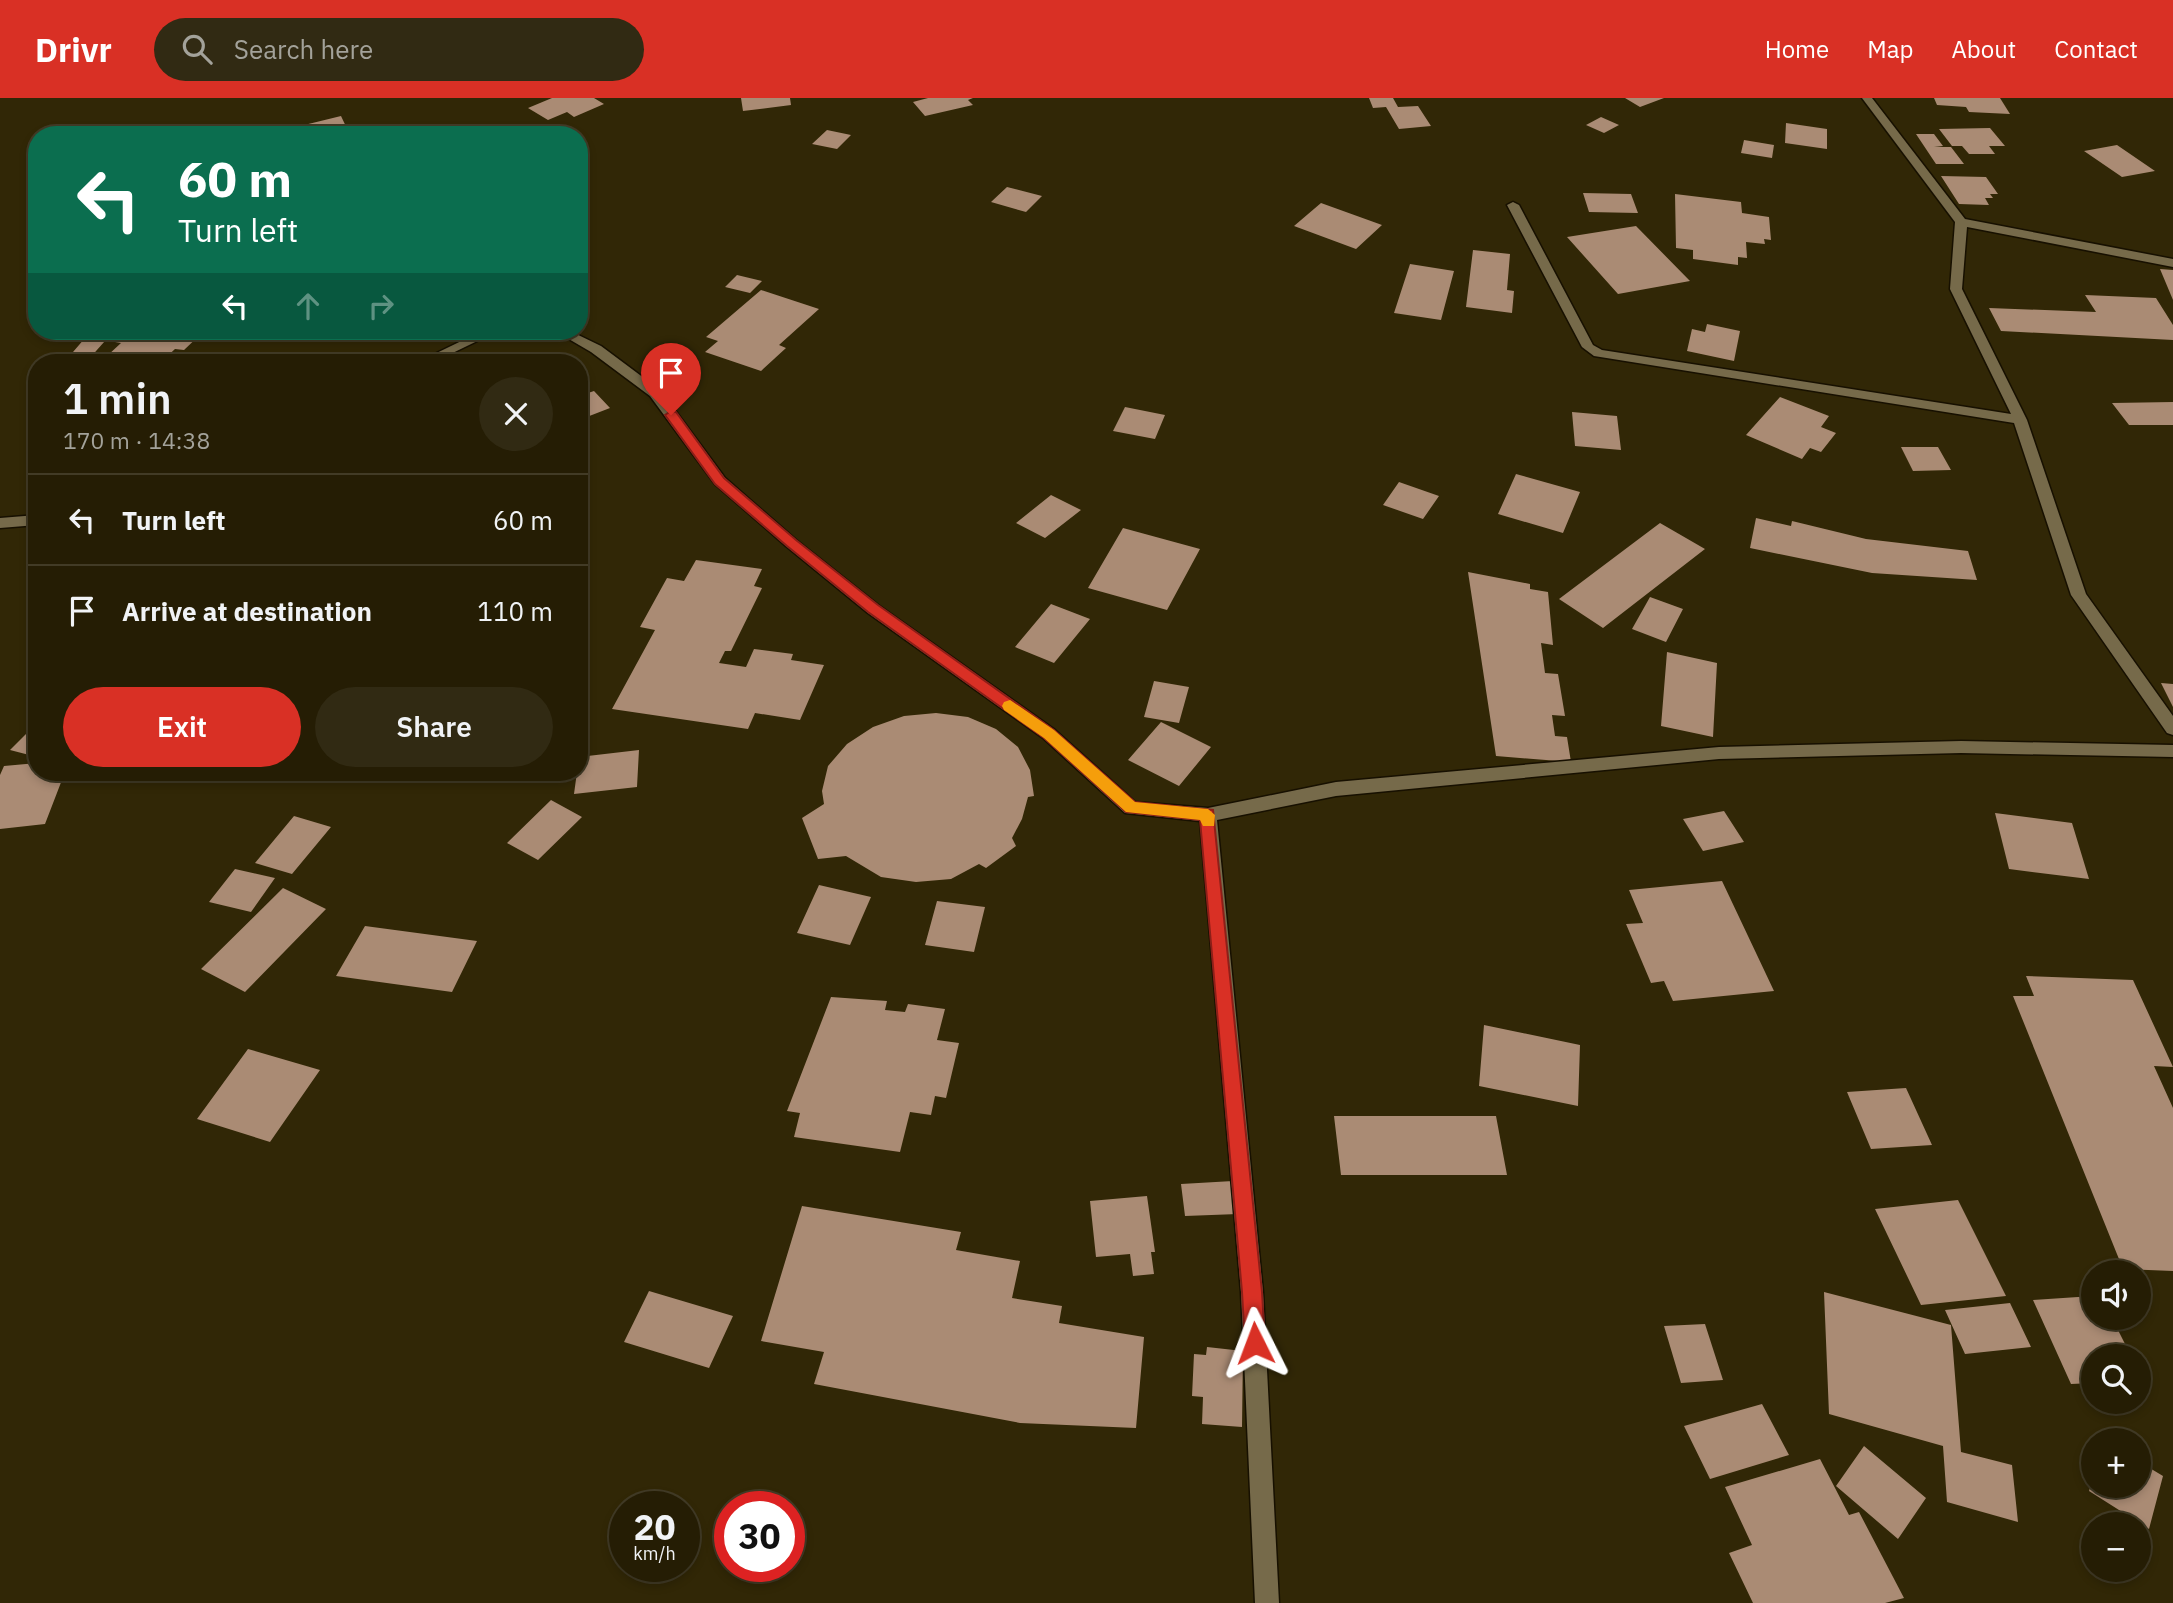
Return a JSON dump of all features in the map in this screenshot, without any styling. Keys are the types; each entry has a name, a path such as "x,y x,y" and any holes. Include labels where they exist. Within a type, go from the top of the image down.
{"street":[{"path":"1867,98 1961,222 1956,289 2020,420 2080,595 2173,729"},
{"path":"1513,205 1588,346 1599,353 2020,420"},
{"path":"1961,222 2173,263"},
{"path":"442,354 472,340"},
{"path":"578,340 596,349 655,393 720,481 791,543 873,609 1049,734 1131,808 1208,815 1336,789 1719,752 1961,747 2173,751"},
{"path":"0,523 28,521"},
{"path":"1208,815 1252,1292 1267,1603"}],"building":[{"path":"552,98 594,98 604,104 574,117 567,112 548,120 528,108"},
{"path":"741,98 790,98 791,105 743,111"},
{"path":"928,98 973,98 968,100 973,105 925,116 913,102"},
{"path":"1369,98 1393,98 1398,107 1418,106 1431,126 1399,129 1386,107 1373,108"},
{"path":"1625,98 1664,98 1640,107"},
{"path":"1934,98 2000,98 2010,114 1969,112 1966,107 1937,105"},
{"path":"341,116 346,126 300,126"},
{"path":"1601,117 1619,125 1604,133 1586,125"},
{"path":"1786,123 1827,129 1827,149 1785,143"},
{"path":"1990,128 2005,146 1989,146 1995,154 1969,154 1962,146 1952,146 1939,129"},
{"path":"827,130 851,135 837,149 812,144"},
{"path":"1916,134 1934,134 1943,146 1934,147 1951,147 1964,164 1936,164"},
{"path":"1744,140 1774,145 1772,158 1741,153"},
{"path":"2117,145 2155,171 2122,177 2084,151"},
{"path":"1941,176 1986,177 1998,194 1990,194 1993,198 1985,198 1989,205 1959,204"},
{"path":"1007,187 1042,196 1026,212 991,202"},
{"path":"1583,193 1631,194 1638,213 1589,212"},
{"path":"1675,194 1741,202 1742,213 1769,217 1771,240 1764,239 1765,244 1746,242 1747,258 1738,257 1738,265 1693,259 1693,250 1676,248"},
{"path":"1321,203 1382,225 1356,249 1294,226"},
{"path":"1636,226 1690,281 1618,294 1567,237"},
{"path":"1473,250 1510,254 1507,290 1514,291 1512,313 1466,307"},
{"path":"1410,264 1454,271 1441,320 1394,313"},
{"path":"2160,269 2173,270 2173,300"},
{"path":"737,275 762,281 750,293 725,287"},
{"path":"761,290 819,309 779,345 786,348 761,371 705,352 718,341 706,337"},
{"path":"2085,295 2156,298 2173,325 2173,340 2001,331 1989,308 2096,312"},
{"path":"1707,324 1740,331 1734,361 1687,351 1692,329 1705,332"},
{"path":"83,340 106,340 93,354 71,354"},
{"path":"195,340 184,350 175,349 170,354 109,354 121,343 109,341"},
{"path":"594,391 610,408 588,417 588,393"},
{"path":"1780,397 1829,416 1821,427 1836,433 1821,452 1810,448 1802,459 1746,435"},
{"path":"2173,402 2173,425 2129,425 2112,403"},
{"path":"1125,407 1165,415 1155,439 1113,431"},
{"path":"1572,412 1617,416 1621,450 1575,446"},
{"path":"1901,447 1938,447 1951,470 1913,471"},
{"path":"1516,474 1580,492 1563,533 1498,514"},
{"path":"1399,482 1439,496 1423,519 1383,505"},
{"path":"1051,495 1081,510 1045,538 1016,523"},
{"path":"1756,518 1791,526 1792,521 1866,539 1968,551 1977,580 1872,573 1750,548"},
{"path":"1660,523 1705,549 1603,628 1559,599"},
{"path":"1123,528 1200,549 1167,610 1088,588"},
{"path":"696,560 762,569 754,586 762,588 731,651 725,651 719,663 746,667 754,649 793,654 791,660 824,665 800,720 755,713 748,729 612,709 655,630 640,627 667,578 684,581"},
{"path":"1468,572 1530,584 1530,589 1548,592 1553,645 1541,643 1545,673 1558,674 1565,716 1552,715 1555,736 1567,737 1571,762 1496,756"},
{"path":"1650,597 1683,609 1666,642 1632,629"},
{"path":"1051,604 1090,619 1054,663 1015,647"},
{"path":"1667,652 1717,663 1713,737 1661,726"},
{"path":"1154,681 1189,687 1179,723 1144,717"},
{"path":"2161,683 2173,684 2173,707"},
{"path":"936,713 968,717 996,729 1018,747 1030,770 1034,796 1028,797 1022,819 1012,838 1016,846 986,868 979,864 951,879 916,882 881,877 846,856 818,859 802,818 824,804 822,791 828,766 847,744 873,727 904,716"},
{"path":"1161,722 1211,747 1179,786 1128,760"},
{"path":"28,732 28,755 10,750"},
{"path":"639,750 637,787 574,794 576,781 588,781 588,756"},
{"path":"28,764 28,781 62,781 45,824 0,829 0,775 4,766"},
{"path":"551,800 582,817 538,860 507,843"},
{"path":"1724,811 1744,842 1703,851 1683,819"},
{"path":"1995,813 2072,823 2089,879 2009,869"},
{"path":"294,816 331,827 292,874 255,863"},
{"path":"235,869 275,878 251,912 209,902"},
{"path":"1722,881 1774,991 1673,1001 1664,981 1651,983 1626,924 1643,923 1629,890"},
{"path":"819,885 871,897 850,945 797,933"},
{"path":"283,888 326,909 245,992 201,969"},
{"path":"937,901 985,907 974,952 925,945"},
{"path":"365,926 477,941 452,992 336,976"},
{"path":"2026,976 2133,980 2173,1067 2154,1066 2173,1108 2173,1271 2151,1270 2151,1260 2119,1260 2013,996 2034,996"},
{"path":"831,997 887,1001 885,1010 905,1012 908,1004 945,1009 937,1040 959,1043 946,1098 935,1096 931,1115 910,1112 900,1152 794,1137 800,1113 787,1111"},
{"path":"1484,1025 1580,1045 1578,1106 1479,1086"},
{"path":"248,1049 320,1070 270,1142 197,1119"},
{"path":"1906,1088 1932,1145 1871,1149 1847,1092"},
{"path":"1334,1116 1496,1116 1507,1175 1341,1175"},
{"path":"1233,1181 1238,1214 1185,1216 1181,1184"},
{"path":"1147,1196 1155,1252 1151,1252 1154,1274 1133,1276 1130,1254 1096,1257 1090,1201"},
{"path":"1958,1200 2006,1296 1921,1305 1875,1209"},
{"path":"802,1206 961,1232 956,1250 1020,1261 1012,1298 1062,1306 1059,1323 1144,1337 1136,1428 1020,1423 814,1384 824,1352 761,1341"},
{"path":"649,1291 733,1316 709,1368 624,1342"},
{"path":"1824,1292 1951,1325 1961,1452 2012,1465 2018,1522 1947,1502 1943,1446 1829,1414"},
{"path":"2081,1297 2081,1330 2118,1330 2125,1344 2081,1344 2081,1384 2071,1384 2033,1300"},
{"path":"2010,1303 2031,1347 1965,1354 1945,1310"},
{"path":"1705,1324 1723,1380 1681,1383 1664,1326"},
{"path":"1207,1347 1243,1351 1242,1427 1202,1424 1203,1397 1192,1396 1194,1354 1206,1355"},
{"path":"1762,1404 1789,1455 1710,1479 1684,1426"},
{"path":"1864,1446 1926,1498 1898,1539 1836,1486"},
{"path":"1820,1459 1849,1515 1859,1512 1904,1598 1885,1603 1753,1603 1729,1553 1752,1545 1725,1487"},
{"path":"2151,1469 2163,1476 2151,1521 2151,1512 2122,1512 2100,1498 2151,1498"}],"slow traffic":[{"path":"1010,706 1049,734 1131,808 1208,815 1208,822"}],"route":[{"path":"671,415 720,481 791,543 873,609 1049,734 1131,808 1208,815 1255,1343"}]}
